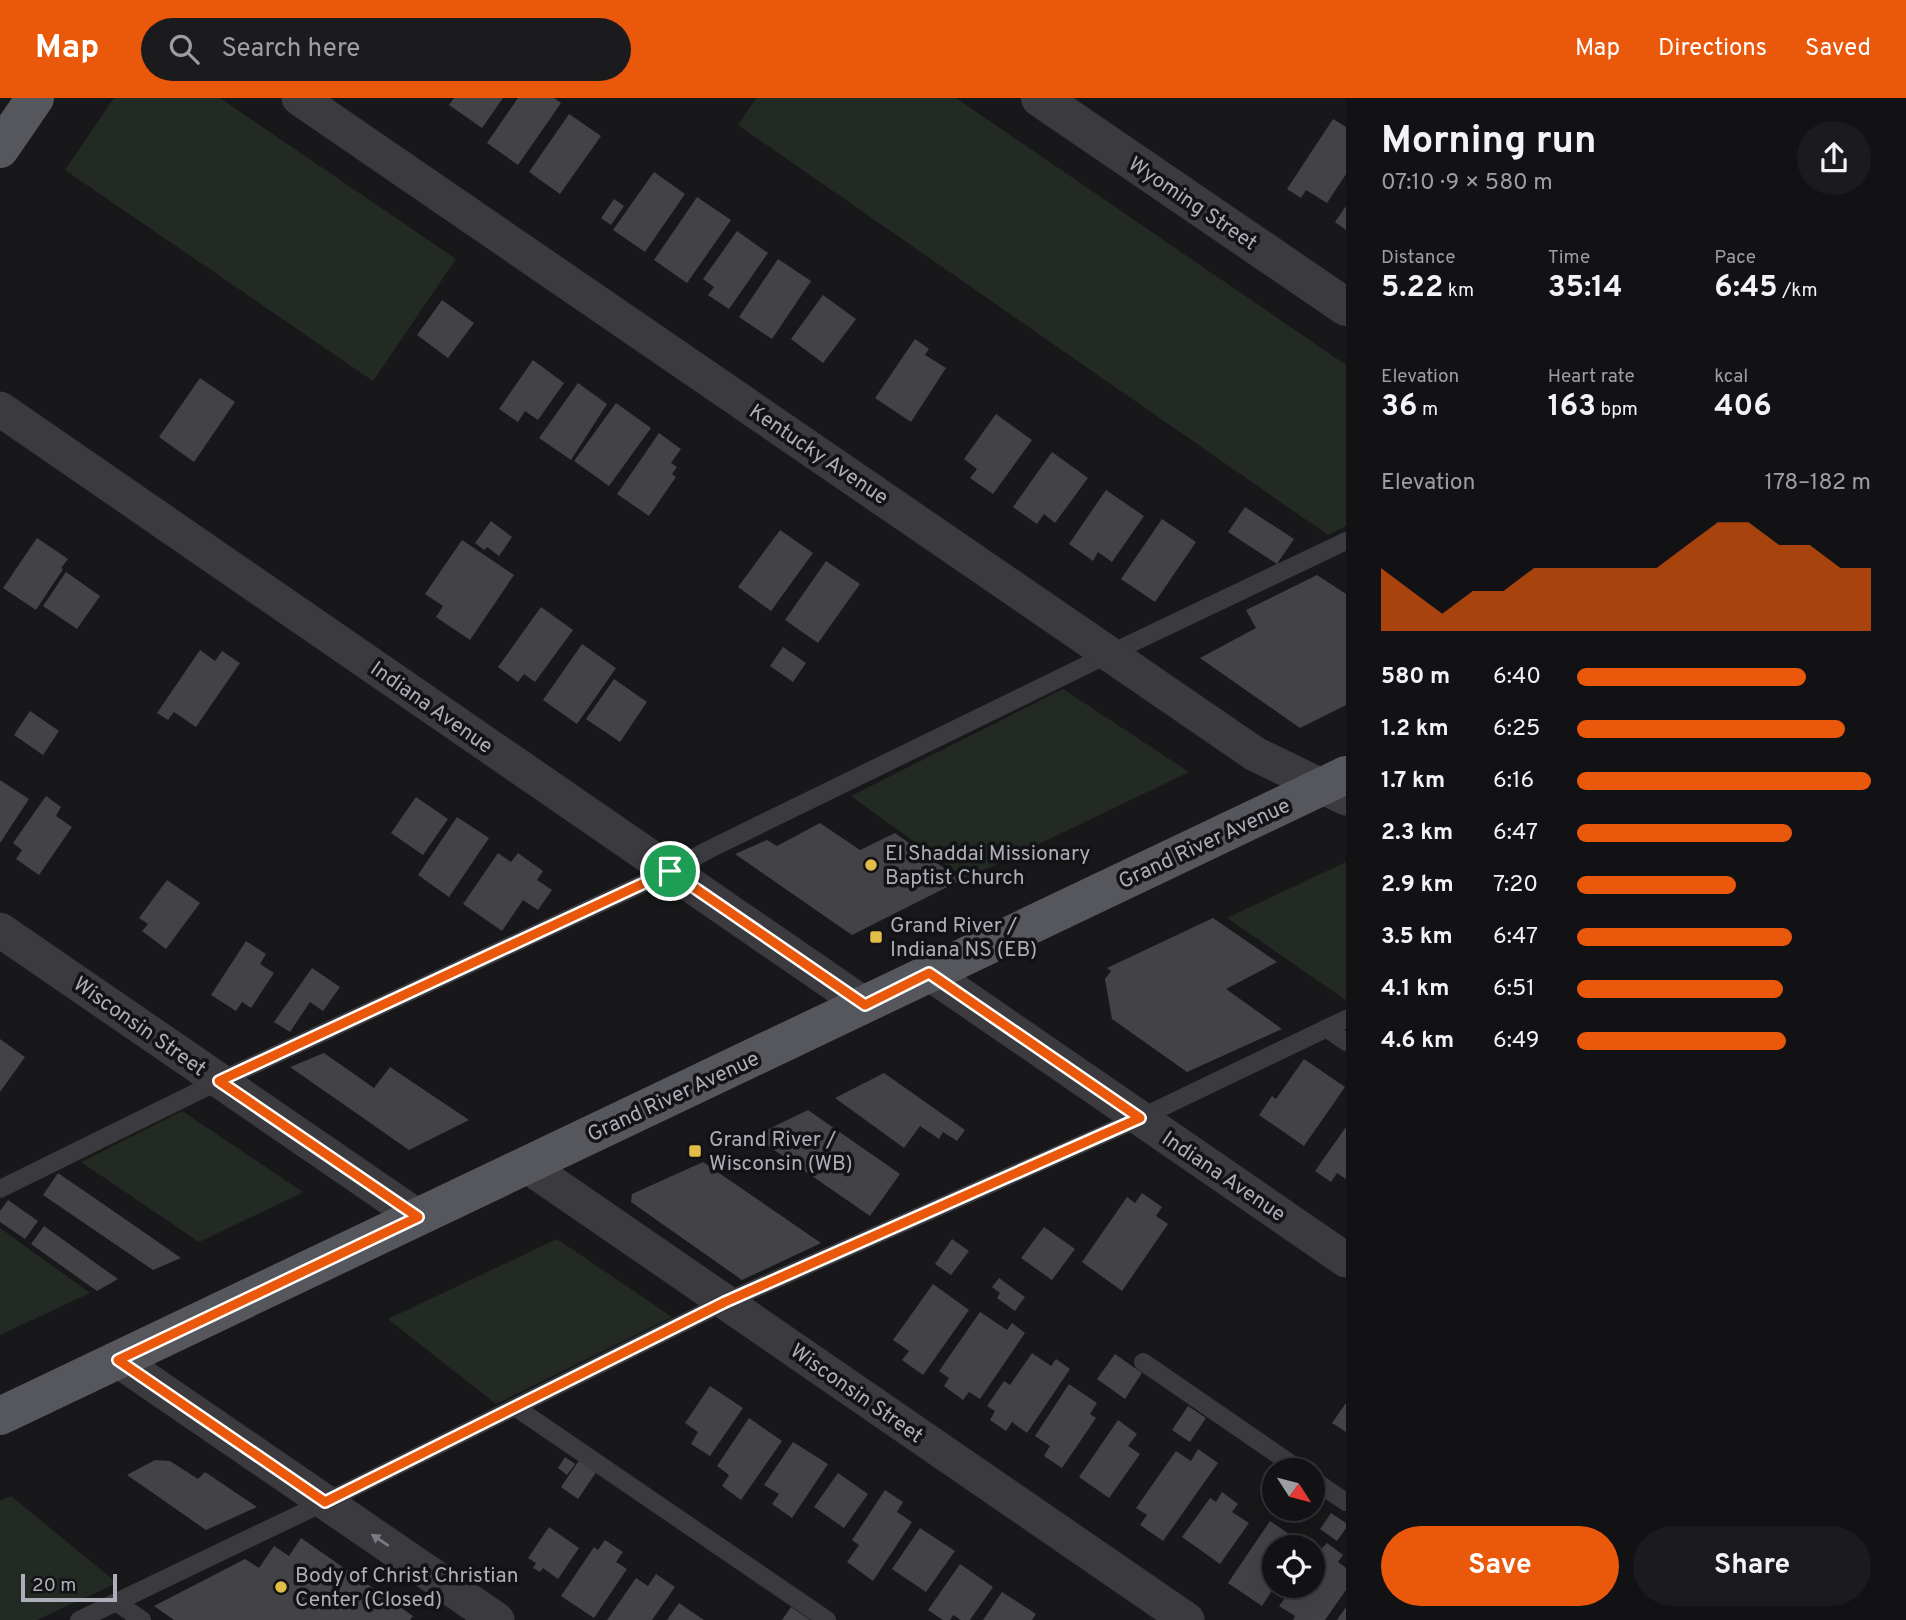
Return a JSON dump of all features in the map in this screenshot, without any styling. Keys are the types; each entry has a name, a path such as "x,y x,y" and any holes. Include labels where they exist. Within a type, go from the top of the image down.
{"main road":[{"path":"0,149 35,98"},
{"name":"Grand River Avenue","path":"0,1416 929,973 1338,787"}],"street":[{"name":"Kentucky Avenue","path":"299,98 1255,754 1338,787"},
{"name":"Wyoming Street","path":"1040,98 1346,307"},
{"name":"Indiana Avenue","path":"0,409 865,1005"},
{"name":"Wisconsin Street","path":"0,930 418,1217"},
{"name":"Indiana Avenue","path":"929,973 1346,1260"},
{"name":"Wisconsin Street","path":"526,1165 1187,1620"},
{"path":"118,1360 497,1620"}],"lane":[{"path":"0,1189 219,1081 670,871 1109,654 1346,541"},
{"path":"79,1620 325,1502 725,1302 1140,1118 1346,1019"},
{"path":"1326,1028 1346,1042"},
{"path":"1143,1362 1283,1458"},
{"path":"515,1407 827,1620"},
{"path":"1325,1488 1346,1502"},
{"path":"116,1602 142,1620"}],"shaded area":[{"path":"114,98 220,98 456,259 373,381 65,170"},
{"path":"756,98 956,98 1346,365 1346,526 1328,535 738,125"},
{"path":"1063,689 1189,772 966,879 851,796"},
{"path":"1346,862 1346,1000 1227,918"},
{"path":"182,1111 304,1192 199,1242 81,1162"},
{"path":"0,1228 90,1293 0,1335"},
{"path":"557,1239 672,1317 496,1404 388,1319"},
{"path":"11,1496 117,1583 37,1620 0,1620 0,1501"}],"building":[{"path":"454,98 503,98 482,128 449,105"},
{"path":"518,98 554,98 561,103 518,165 487,143"},
{"path":"569,114 601,136 560,194 529,172"},
{"path":"1333,119 1346,127 1346,174 1327,203 1306,190 1301,198 1287,189"},
{"path":"654,172 685,194 645,252 613,230"},
{"path":"697,197 731,220 687,283 654,260"},
{"path":"614,199 624,206 611,225 601,218"},
{"path":"1346,206 1346,230 1335,222"},
{"path":"737,231 768,253 729,309 708,295 714,287 703,279"},
{"path":"778,259 811,281 772,339 739,317"},
{"path":"823,295 856,319 823,363 791,339"},
{"path":"442,300 474,323 448,358 417,335"},
{"path":"915,339 929,349 925,355 946,368 911,422 875,398"},
{"path":"533,360 564,383 538,420 525,411 518,422 499,409"},
{"path":"200,378 235,402 194,462 159,437"},
{"path":"578,383 607,404 571,460 539,438"},
{"path":"616,403 651,428 609,486 574,461"},
{"path":"996,414 1032,440 993,494 970,478 977,469 964,459"},
{"path":"659,433 681,449 671,463 677,467 672,474 676,477 649,516 617,494"},
{"path":"1052,452 1088,478 1055,523 1044,514 1037,524 1013,507"},
{"path":"1106,490 1144,516 1112,562 1098,552 1093,561 1069,544"},
{"path":"1245,507 1294,539 1277,564 1228,532"},
{"path":"1162,519 1196,542 1155,602 1121,579"},
{"path":"491,521 512,537 499,556 487,547 484,550 475,543"},
{"path":"780,530 813,553 771,611 738,587"},
{"path":"37,538 68,559 36,610 3,588"},
{"path":"462,540 514,575 470,640 436,617 443,606 425,594"},
{"path":"826,561 860,584 818,643 785,620"},
{"path":"66,572 100,596 77,629 43,606"},
{"path":"1317,575 1346,594 1346,705 1300,728 1200,658 1256,628 1246,610"},
{"path":"541,607 573,630 535,682 524,674 518,682 498,667"},
{"path":"582,644 616,668 577,724 543,700"},
{"path":"783,647 806,663 793,682 770,666"},
{"path":"200,650 215,661 222,651 240,663 196,727 174,712 168,720 157,713"},
{"path":"614,679 647,702 620,742 586,719"},
{"path":"30,711 59,731 43,755 14,735"},
{"path":"0,780 29,799 0,843"},
{"path":"46,796 61,807 56,816 72,827 39,875 16,859 22,850 13,843"},
{"path":"416,797 448,819 423,855 391,833"},
{"path":"457,817 489,838 449,897 418,875"},
{"name":"El Shaddai Missionary Baptist Church","path":"820,823 860,850 895,833 961,880 852,935 735,854 767,840 777,846"},
{"path":"498,853 511,862 518,853 543,871 537,880 552,890 538,910 523,900 502,931 463,904"},
{"path":"167,880 200,903 166,949 142,931 148,924 139,918"},
{"path":"1213,918 1277,962 1226,989 1282,1029 1187,1072 1112,1019 1105,979 1111,971 1107,968"},
{"path":"246,941 266,954 260,964 274,973 251,1008 242,1002 236,1011 211,995"},
{"path":"312,968 340,987 323,1011 310,1002 290,1032 274,1022"},
{"path":"0,1039 25,1057 0,1092"},
{"path":"324,1053 374,1088 390,1067 469,1120 409,1150 290,1067"},
{"path":"1304,1059 1345,1087 1304,1146 1259,1115 1272,1096 1276,1099"},
{"path":"884,1073 965,1130 957,1141 943,1132 939,1139 920,1126 904,1148 835,1098"},
{"path":"808,1110 900,1174 870,1216 754,1136"},
{"path":"1346,1127 1346,1179 1337,1173 1331,1182 1315,1171"},
{"path":"703,1162 821,1243 742,1280 631,1202 632,1194"},
{"path":"58,1173 181,1258 153,1270 43,1195"},
{"path":"1142,1193 1162,1207 1156,1216 1168,1224 1122,1291 1082,1262 1127,1197 1135,1203"},
{"path":"8,1200 38,1221 25,1239 0,1222 0,1211"},
{"path":"44,1226 118,1279 97,1291 31,1244"},
{"path":"1044,1227 1075,1249 1052,1280 1021,1258"},
{"path":"952,1239 969,1251 951,1275 935,1264"},
{"path":"999,1278 1025,1297 1015,1311 997,1298 1000,1293 992,1287"},
{"path":"933,1284 969,1310 923,1375 902,1360 909,1351 893,1340"},
{"path":"980,1312 1007,1330 1012,1323 1025,1333 980,1399 969,1392 963,1400 944,1386 949,1378 939,1371"},
{"path":"1032,1353 1051,1366 1056,1359 1070,1369 1027,1433 1012,1422 1006,1431 990,1420 995,1411 987,1406 1004,1381 1010,1385"},
{"path":"1115,1354 1142,1373 1125,1399 1097,1379"},
{"path":"1069,1384 1097,1403 1090,1414 1096,1418 1062,1468 1044,1456 1050,1446 1035,1436"},
{"path":"710,1386 743,1408 710,1456 691,1444 698,1432 685,1423"},
{"path":"1346,1403 1346,1432 1332,1423"},
{"path":"1188,1406 1206,1418 1190,1442 1172,1430"},
{"path":"749,1418 782,1441 741,1500 722,1486 729,1475 717,1466"},
{"path":"1118,1420 1137,1434 1128,1446 1140,1454 1109,1498 1079,1477"},
{"path":"793,1442 828,1464 792,1518 772,1504 779,1494 764,1485"},
{"path":"1198,1449 1218,1463 1163,1541 1140,1525 1147,1515 1136,1508 1176,1451 1191,1461"},
{"path":"565,1457 575,1464 567,1475 558,1468"},
{"path":"580,1459 597,1471 578,1499 561,1487"},
{"path":"155,1460 170,1461 198,1479 205,1472 257,1507 206,1530 127,1475"},
{"path":"838,1473 868,1494 844,1528 814,1507"},
{"path":"885,1490 903,1502 897,1512 912,1522 873,1581 847,1562 859,1545 852,1540"},
{"path":"1222,1492 1238,1504 1232,1512 1249,1523 1220,1564 1182,1537 1210,1498 1216,1502"},
{"path":"1331,1513 1346,1523 1346,1528 1337,1541 1320,1529"},
{"path":"1270,1521 1291,1535 1262,1535 1262,1598 1267,1598 1262,1606 1228,1583"},
{"path":"549,1527 579,1548 558,1579 543,1568 540,1572 533,1568 536,1563 528,1558"},
{"path":"920,1528 955,1551 926,1592 892,1569"},
{"name":"Body of Christ Christian Center (Closed)","path":"301,1538 413,1616 410,1620 174,1620 154,1606 245,1559 259,1568 274,1546 289,1556"},
{"path":"605,1540 623,1552 616,1562 627,1569 594,1618 561,1596 594,1547 598,1550"},
{"path":"1327,1543 1343,1555 1338,1562 1346,1568 1346,1590 1325,1620 1293,1620 1295,1616 1279,1606 1285,1598 1325,1598"},
{"path":"960,1564 993,1587 970,1620 961,1620 953,1615 950,1620 943,1620 928,1610"},
{"path":"656,1574 675,1587 652,1620 607,1620 636,1578 648,1586"},
{"path":"1002,1592 1036,1614 1032,1620 983,1620"},
{"path":"679,1603 704,1620 667,1620"},
{"path":"791,1607 810,1620 782,1620"},
{"path":"1346,1607 1346,1620 1337,1620"}],"place":[{"name":"El Shaddai Missionary Baptist Church","path":"871,865"},
{"name":"Grand River / Indiana NS (EB)","path":"876,937"},
{"name":"Grand River / Wisconsin (WB)","path":"695,1151"},
{"name":"Body of Christ Christian Center (Closed)","path":"281,1587"}],"route":[{"path":"670,871 865,1005 929,973 1140,1118 725,1302 325,1502 118,1360 418,1217 219,1081 670,871"}]}
